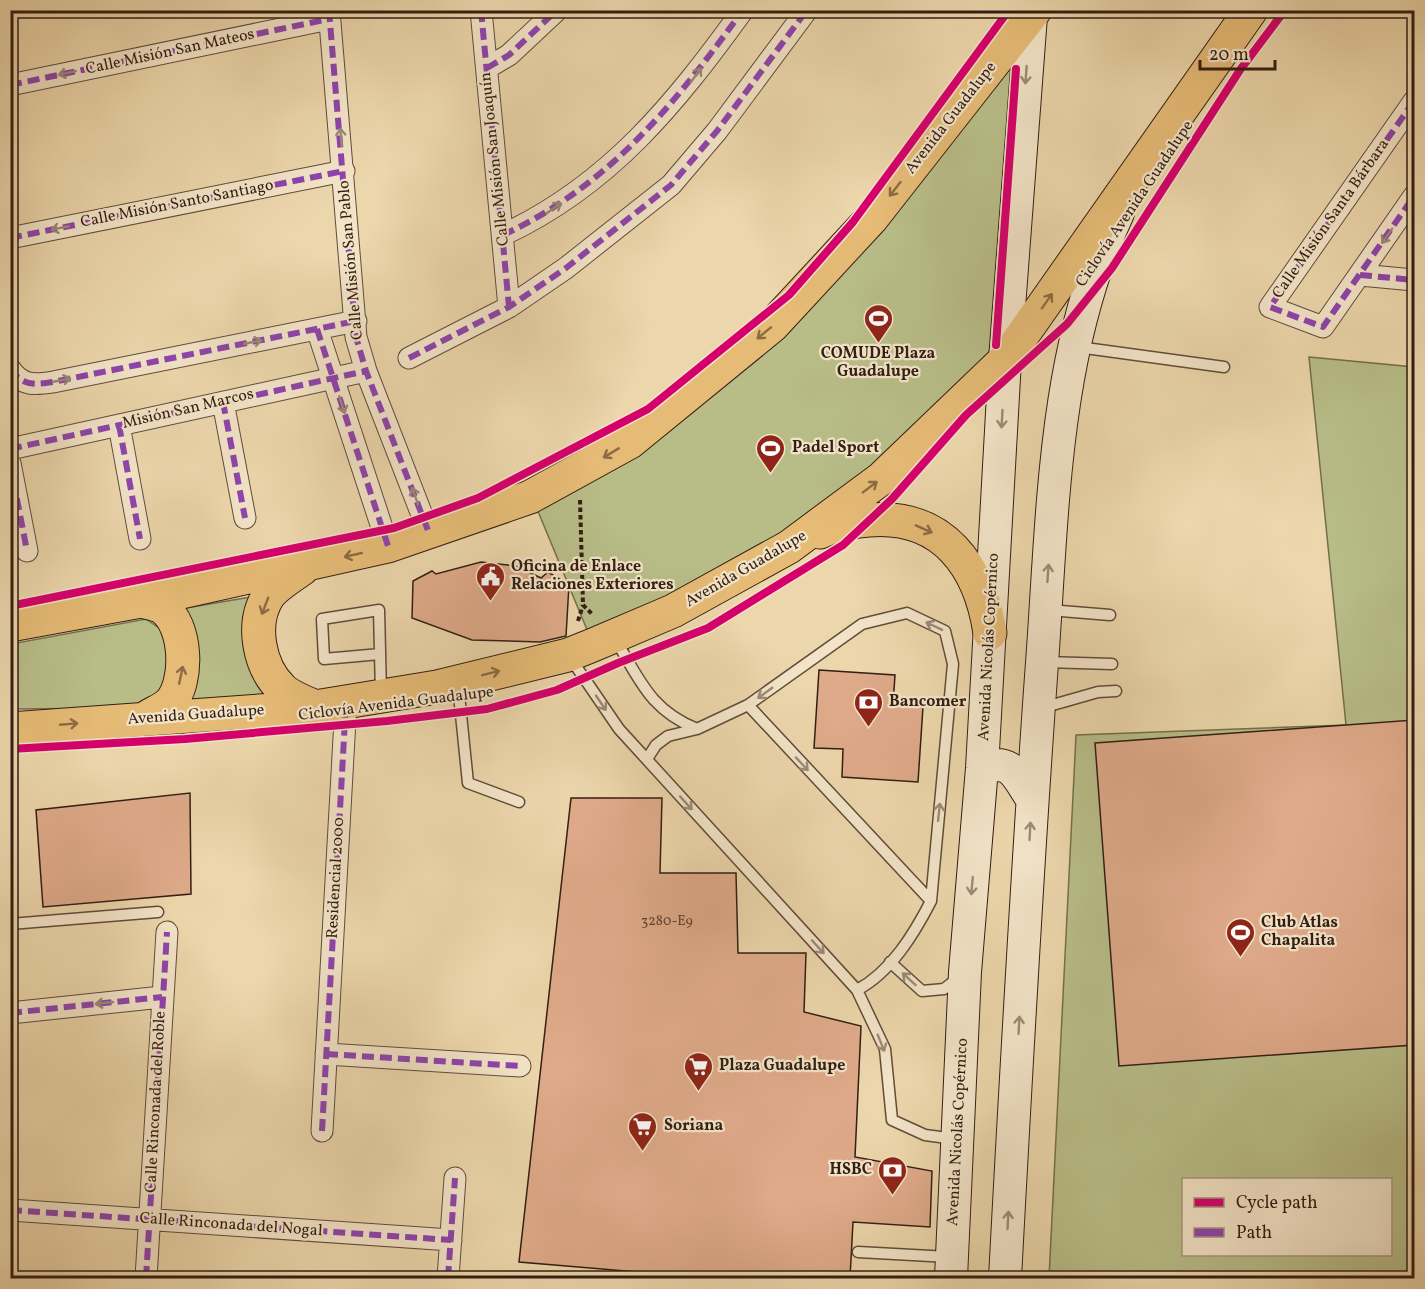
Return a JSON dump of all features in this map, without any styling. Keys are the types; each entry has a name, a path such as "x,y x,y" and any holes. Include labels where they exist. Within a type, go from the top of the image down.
{"main road":[{"name":"Avenida Guadalupe","path":"10,625 141,601 388,546 530,497 579,473 630,442 792,307 872,218 1033,14"},
{"name":"Avenida Guadalupe","path":"10,729 330,704 458,682 568,655 673,611 789,547 882,478 1005,360 1246,15"},
{"path":"789,547 832,526 853,521 898,520 923,527 942,538 968,567 984,601 990,633"},
{"path":"306,566 270,595 259,622 259,646 268,671 283,690 330,704"},
{"path":"141,601 163,608 177,627 183,657 182,677 170,702 146,718"}],"street":[{"name":"Calle Misión San Joaquín","path":"481,10 509,307"},
{"path":"487,68 509,55 557,10"},
{"path":"503,235 541,217 558,206 638,140 690,85 743,10"},
{"path":"409,358 509,307 566,268 671,185 717,131 807,10"},
{"name":"Avenida Nicolás Copérnico","path":"952,1268 965,972 982,768 1005,360 1033,14"},
{"name":"Calle Misión San Mateos","path":"10,85 329,15"},
{"name":"Calle Misión San Pablo","path":"329,15 344,171 356,337 366,371 429,532"},
{"name":"Calle Misión Santa Bárbara","path":"1414,101 1270,307 1323,327 1414,196"},
{"name":"Calle Misión Santo Santiago","path":"10,238 344,171"},
{"path":"1005,1278 1032,799 1064,394 1081,317 1104,243 1138,171"},
{"path":"1360,275 1414,280"},
{"path":"10,369 17,378 32,385 356,321"},
{"path":"317,329 388,546"},
{"name":"Misión San Marcos","path":"10,449 366,371"},
{"path":"223,402 245,518"},
{"path":"119,424 140,539"},
{"path":"10,463 27,550"},
{"name":"Residencial 2000","path":"322,1131 326,1054 330,704"},
{"path":"982,768 994,763 1009,767 1032,799"},
{"name":"Calle Rinconada del Roble","path":"146,1278 167,932"},
{"path":"10,1013 162,997"},
{"path":"326,1054 520,1066"},
{"path":"448,1278 455,1178"},
{"name":"Calle Rinconada del Nogal","path":"10,1210 451,1240"}],"lane":[{"path":"1074,347 1224,367"},
{"path":"380,654 324,658 322,619 379,610 381,696"},
{"path":"1046,610 1110,615"},
{"path":"647,759 656,745 668,736 697,729 748,705 862,624 907,612 945,631 953,664 931,901 914,934 876,980 857,990"},
{"path":"613,636 652,701 675,720 697,729"},
{"path":"568,655 619,729 857,990 885,1050 892,1120 925,1135 958,1140"},
{"path":"1042,662 1112,664"},
{"path":"458,682 468,783 519,802"},
{"path":"1039,709 1098,692 1116,691"},
{"path":"748,705 931,901"},
{"path":"10,924 158,912"},
{"path":"890,962 922,991 944,989 965,972"},
{"path":"858,1252 952,1268"}],"path":[{"path":"579,473 583,604 613,636"}],"green space":[{"name":"COMUDE Plaza Guadalupe","path":"1028,24 1002,360 789,547 590,637 530,492 773,329"},
{"name":"Club Atlas Chapalita","path":"1309,357 1414,367 1414,1278 1049,1278 1076,735 1346,725"},
{"path":"251,597 244,626 244,649 252,670 268,695 182,703 180,609"},
{"path":"146,619 166,633 173,672 160,695 139,708 11,709 11,644"}],"building":[{"name":"Oficina de Enlace Relaciones Exteriores","path":"481,562 516,566 541,578 548,572 569,585 566,636 540,642 472,640 412,618 413,581 432,571 436,574"},
{"name":"Bancomer","path":"819,670 895,675 893,705 923,707 918,782 842,777 843,749 814,748"},
{"path":"1414,720 1414,1045 1119,1066 1095,743"},
{"path":"190,793 191,894 43,907 36,810"},
{"name":"Plaza Guadalupe","path":"571,798 662,798 660,873 736,873 738,953 806,953 804,1012 861,1026 855,1157 932,1171 930,1227 853,1222 850,1278 709,1278 519,1262"}],"marked path":[{"path":"329,10 356,337 366,371 429,533"},
{"path":"481,10 509,307"},
{"path":"487,68 509,55 557,10"},
{"path":"503,235 541,215 576,192 638,139 692,78 743,10"},
{"path":"409,358 509,307 566,268 671,185 717,131 807,10"},
{"path":"10,85 329,19"},
{"path":"1414,101 1270,307 1323,327 1414,196"},
{"path":"10,238 344,171"},
{"path":"1360,275 1414,280"},
{"path":"10,369 19,379 29,383 46,383 356,321"},
{"path":"317,329 388,546"},
{"path":"10,449 366,371"},
{"path":"223,402 245,518"},
{"path":"119,425 140,539"},
{"path":"10,463 27,551"},
{"path":"322,1131 346,702"},
{"path":"146,1278 167,932"},
{"path":"10,1013 162,997"},
{"path":"326,1054 520,1066"},
{"path":"448,1278 455,1178"},
{"path":"10,1210 451,1240"}],"cycle path":[{"path":"10,606 394,528 478,498 648,409 789,295 853,222 1009,10"},
{"name":"Ciclovía Avenida Guadalupe","path":"10,749 185,739 387,721 487,709 557,690 618,663 708,628 843,545 892,499 966,415 1067,324 1112,268 1240,70 1285,10"},
{"path":"996,345 1016,69"}],"place":[{"name":"COMUDE Plaza Guadalupe","path":"878,344"},
{"name":"Padel Sport","path":"771,474"},
{"name":"Oficina de Enlace Relaciones Exteriores","path":"490,602"},
{"name":"Bancomer","path":"868,728"},
{"name":"Club Atlas Chapalita","path":"1240,958"},
{"name":"Plaza Guadalupe","path":"698,1092"},
{"name":"Soriana","path":"643,1152"},
{"name":"HSBC","path":"893,1196"}]}
